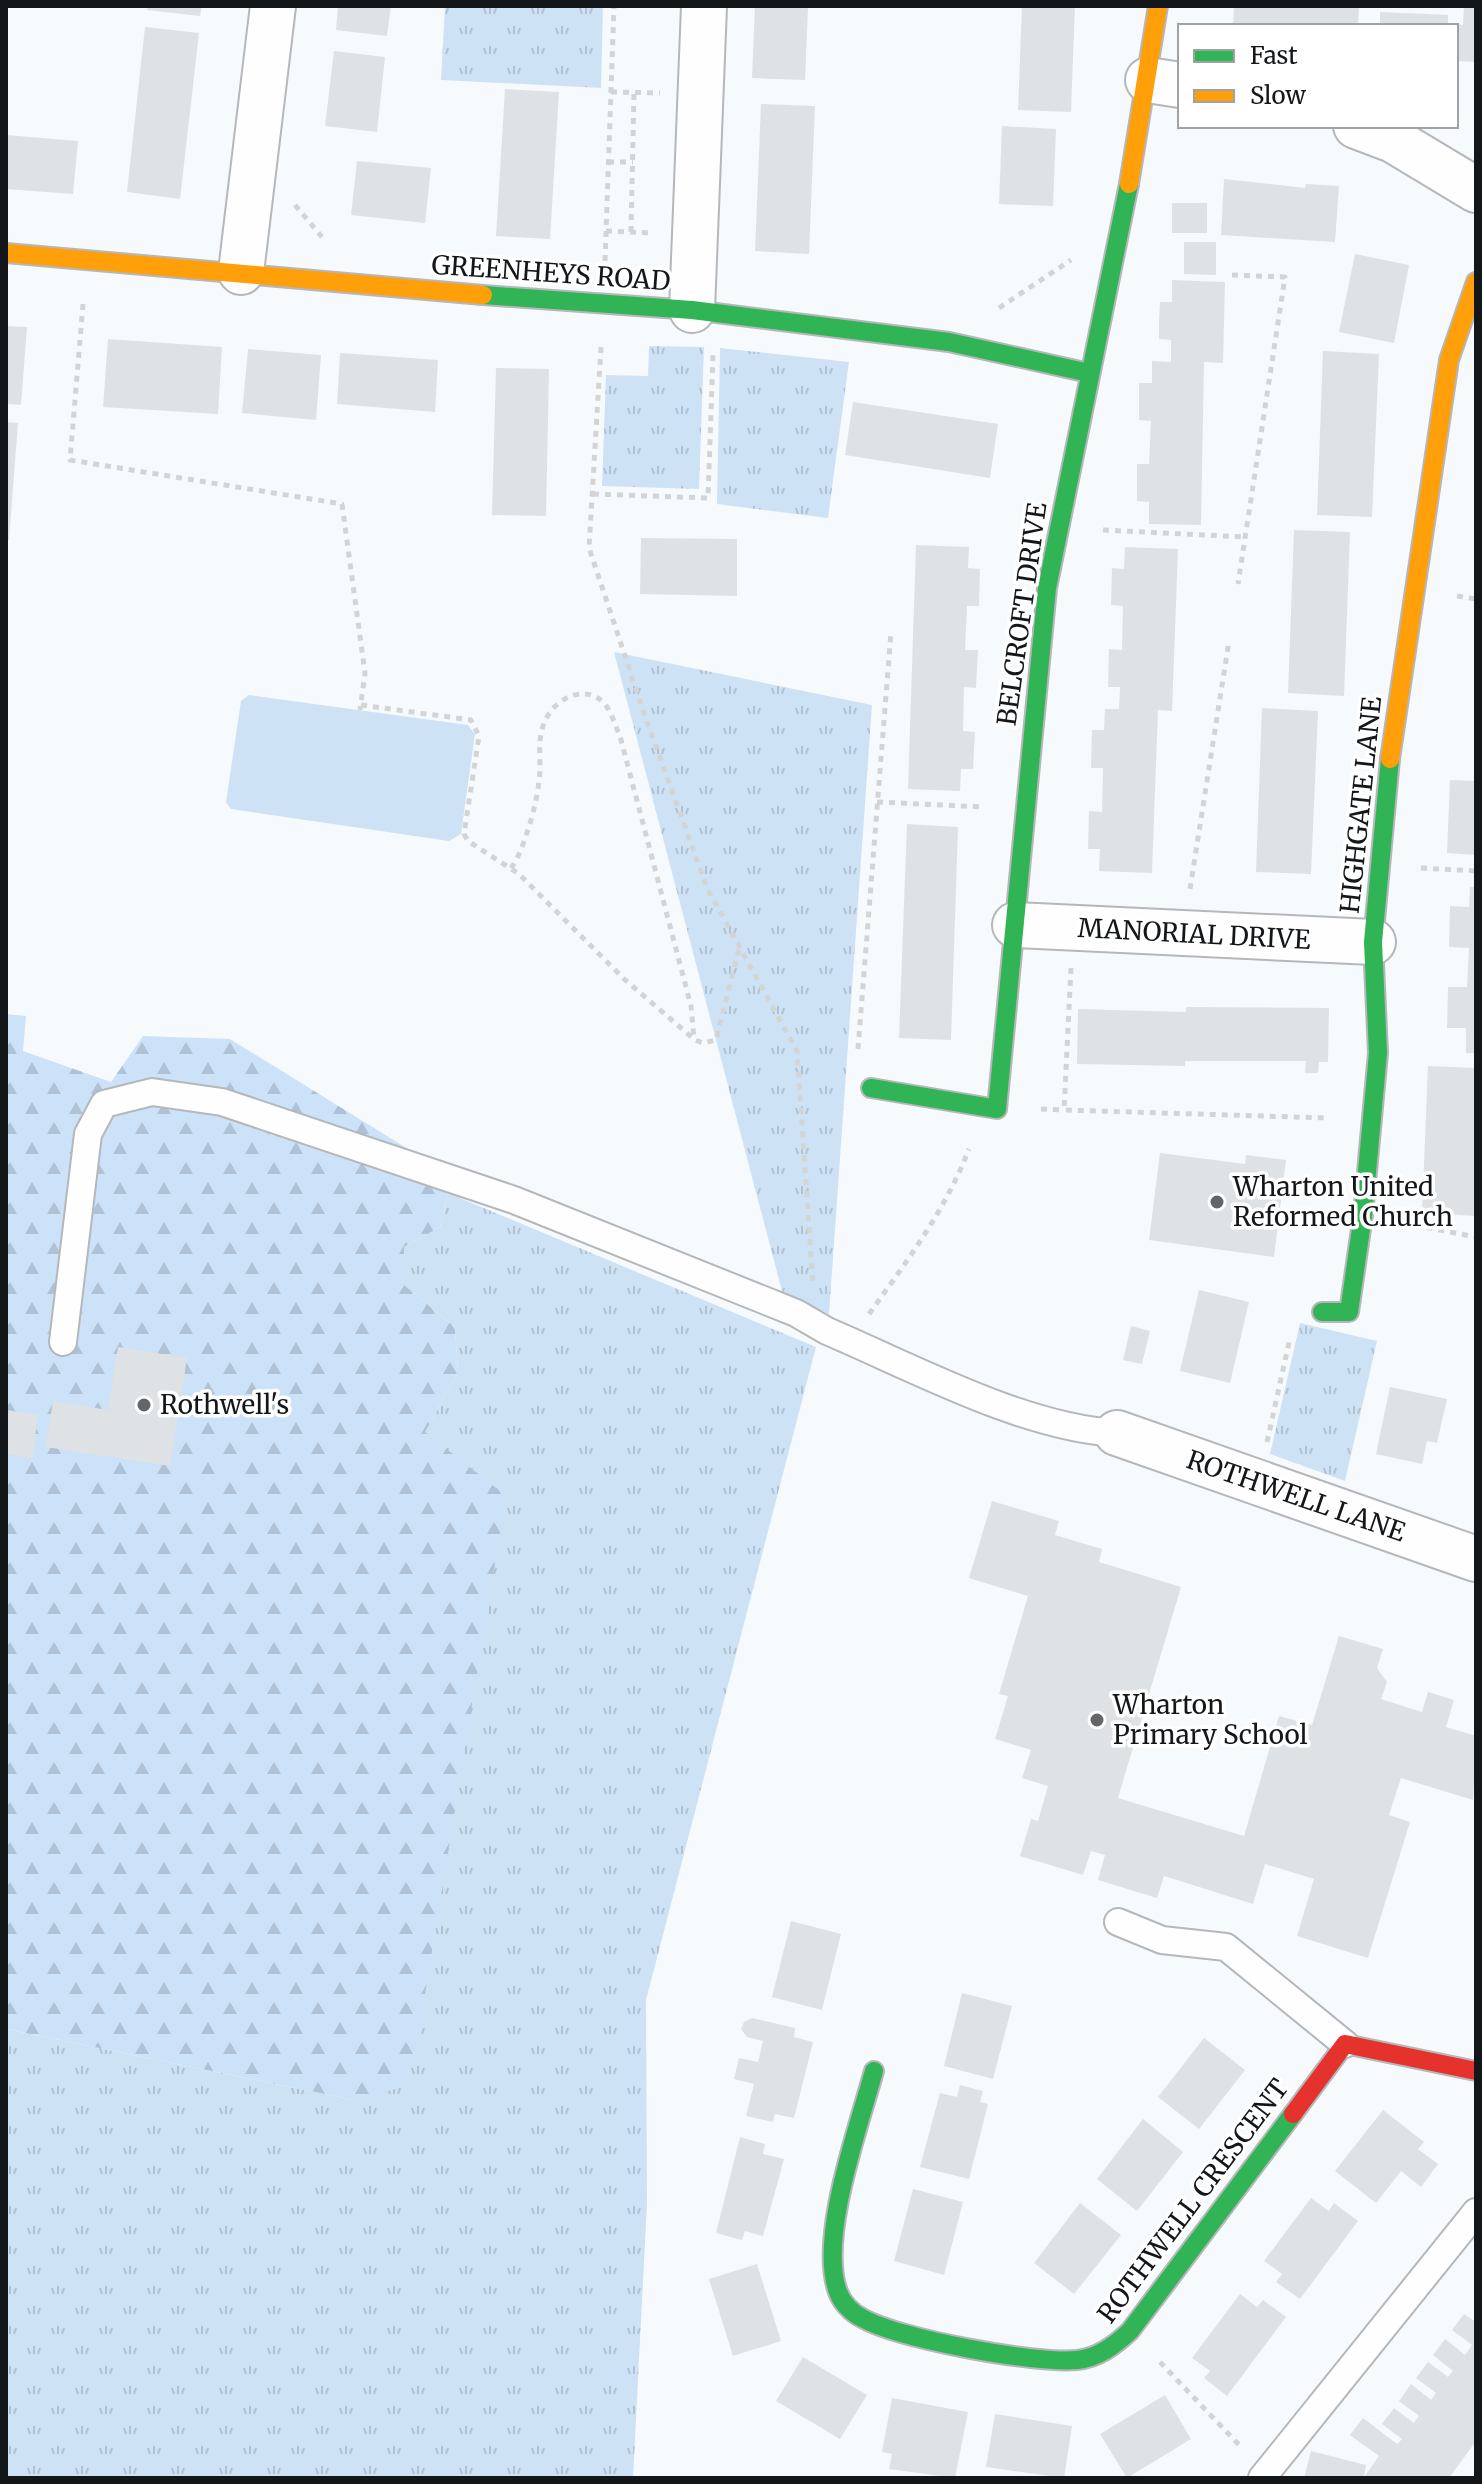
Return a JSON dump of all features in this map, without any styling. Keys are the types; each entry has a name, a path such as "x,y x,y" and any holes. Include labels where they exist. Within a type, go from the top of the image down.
{"street":[{"path":"241,272 273,6"},
{"path":"703,311 704,6"},
{"name":"BELCROFT DRIVE","path":"984,1107 997,1109 998,1106 1036,683 1058,528 1122,225 1164,82 1158,6"},
{"path":"1361,128 1393,140 1476,190"},
{"name":"GREENHEYS ROAD","path":"6,253 703,311 949,342 1089,373"},
{"name":"HIGHGATE LANE","path":"1322,1312 1349,1312 1373,1120 1379,1023 1373,942 1392,734 1449,360 1476,282"},
{"name":"MANORIAL DRIVE","path":"1015,925 1373,942"},
{"path":"871,1088 984,1107"},
{"name":"ROTHWELL LANE","path":"1117,1433 1476,1559"},
{"path":"1345,2044 1476,2071"},
{"name":"ROTHWELL CRESCENT","path":"874,2071 832,2253 831,2270 838,2293 849,2310 889,2329 1057,2360 1098,2355 1117,2345 1130,2331 1345,2044"}],"lane":[{"path":"63,1342 88,1134 104,1104 152,1092 222,1102 514,1200 806,1319 1031,1417 1077,1431 1117,1433"},
{"path":"1118,1922 1162,1940 1226,1947 1345,2044"},
{"path":"1263,2475 1476,2212"}],"path":[{"path":"631,232 634,93"},
{"path":"255,159 361,284"},
{"path":"608,162 633,162"},
{"path":"949,342 1122,225"},
{"path":"87,259 70,460 342,504 365,673 361,708 471,720 479,736 464,834 468,841 511,868 556,908 623,978 695,1040 703,1043 716,1040 740,945"},
{"path":"1232,275 1285,277 1238,584"},
{"path":"593,494 708,498 703,311"},
{"path":"1058,528 1245,537"},
{"path":"591,532 589,548 707,888 797,1051 814,1295 806,1319"},
{"path":"871,1088 857,1044 891,632"},
{"path":"1183,933 1229,641"},
{"path":"511,868 536,800 541,732 546,717 568,697 576,694 598,697 607,707 620,736 691,1006 695,1040"},
{"path":"877,802 1025,809"},
{"path":"1380,865 1476,871"},
{"path":"1074,928 1064,1110 1373,1120"},
{"path":"850,1340 935,1221 954,1187 984,1107"},
{"path":"1363,1215 1476,1237"},
{"path":"1258,1483 1297,1307 1322,1312"},
{"path":"1130,2331 1263,2475"}],"green space":[{"path":"445,6 603,6 601,88 441,80"},
{"path":"649,346 704,347 699,489 602,486 606,375 648,376"},
{"path":"720,348 849,362 828,518 717,504"},
{"path":"614,652 872,705 829,1314 783,1295"},
{"path":"249,695 468,725 475,734 461,834 449,841 231,809 226,802 241,701"},
{"path":"6,1014 26,1016 23,1051 111,1082 143,1036 230,1039 421,1157 448,1193 440,1227 404,1247 404,1285 455,1327 458,1372 425,1432 506,1496 415,2056 395,2089 354,2100 6,2029"},
{"path":"448,1193 816,1347 646,2000 647,2204 633,2478 6,2478 6,2029 354,2100 425,1432 458,1372 455,1327 404,1285 404,1247 440,1227"},
{"path":"1300,1323 1377,1341 1345,1481 1270,1454"}],"building":[{"path":"148,6 202,6 200,16 147,10"},
{"path":"338,6 391,6 387,36 336,30"},
{"path":"755,6 808,7 805,80 752,78"},
{"path":"1022,6 1075,6 1071,112 1018,110"},
{"path":"1234,6 1359,6 1358,24 1233,24"},
{"path":"1464,6 1476,6 1476,62 1458,61 1458,24 1463,25"},
{"path":"1380,12 1448,15 1448,24 1380,24"},
{"path":"145,27 199,33 180,199 127,192"},
{"path":"334,51 385,57 377,132 325,126"},
{"path":"505,89 559,92 550,239 496,236"},
{"path":"761,104 815,106 809,254 755,251"},
{"path":"1002,126 1056,129 1053,206 999,204"},
{"path":"6,135 78,141 73,194 6,189"},
{"path":"357,161 431,168 425,223 351,215"},
{"path":"1224,179 1305,188 1306,184 1339,186 1335,242 1221,235"},
{"path":"1172,203 1207,203 1207,233 1172,233"},
{"path":"1184,242 1216,242 1216,275 1184,274"},
{"path":"1355,254 1409,265 1394,343 1339,332"},
{"path":"1172,280 1225,282 1223,363 1204,362 1201,525 1149,524 1149,502 1137,501 1137,464 1149,464 1151,421 1139,420 1139,383 1152,383 1152,361 1171,362 1171,340 1159,339 1159,321 1160,302 1172,302"},
{"path":"6,326 27,327 21,405 6,404"},
{"path":"108,339 222,347 218,414 103,407"},
{"path":"248,349 321,355 316,420 242,413"},
{"path":"1323,351 1379,354 1372,517 1317,515"},
{"path":"340,353 438,360 435,412 337,404"},
{"path":"496,368 549,369 546,516 492,515"},
{"path":"853,402 998,424 990,478 845,455"},
{"path":"6,422 18,423 9,540 6,540"},
{"path":"1294,530 1350,532 1344,696 1288,693"},
{"path":"641,538 737,539 737,596 640,594"},
{"path":"916,545 969,547 968,568 980,569 979,606 967,606 965,650 978,650 976,688 964,687 963,731 975,732 973,769 961,769 960,791 908,789"},
{"path":"1125,547 1178,549 1172,711 1158,710 1152,873 1099,871 1100,849 1088,849 1089,811 1102,812 1103,768 1091,768 1092,730 1104,730 1105,709 1119,709 1120,687 1108,687 1109,649 1122,650 1123,606 1111,605 1112,568 1124,569"},
{"path":"1262,708 1318,711 1311,874 1256,872"},
{"path":"1450,780 1476,781 1476,855 1447,853"},
{"path":"907,824 958,827 951,1040 899,1038"},
{"path":"1470,887 1476,887 1476,1053 1466,1053 1466,1028 1447,1028 1448,987 1467,987 1469,948 1449,947 1450,906 1469,907"},
{"path":"1186,1007 1329,1008 1328,1062 1319,1062 1318,1073 1305,1073 1306,1061 1185,1061 1185,1066 1077,1064 1078,1009 1186,1012"},
{"path":"1428,1066 1476,1068 1476,1216 1422,1213"},
{"name":"Wharton United Reformed Church","path":"1160,1153 1245,1164 1246,1155 1286,1160 1274,1257 1149,1240"},
{"path":"1199,1290 1249,1302 1230,1383 1180,1371"},
{"path":"1131,1326 1150,1331 1142,1364 1123,1360"},
{"name":"Rothwell's","path":"118,1347 187,1358 170,1466 46,1447 53,1401 108,1410"},
{"path":"1390,1387 1447,1399 1437,1443 1427,1441 1422,1464 1376,1454"},
{"path":"6,1410 38,1415 32,1458 6,1454"},
{"path":"992,1501 1059,1521 1055,1535 1102,1549 1099,1562 1181,1587 1118,1798 1244,1836 1279,1716 1312,1725 1339,1636 1383,1649 1377,1668 1387,1682 1381,1699 1422,1712 1428,1692 1454,1700 1446,1727 1476,1736 1473,1800 1401,1778 1389,1815 1410,1822 1368,1958 1297,1936 1314,1879 1265,1864 1253,1904 1164,1876 1157,1898 1098,1880 1105,1855 1091,1851 1083,1875 1020,1856 1031,1819 1038,1821 1048,1786 1022,1778 1031,1750 995,1739 1008,1696 999,1694 1028,1596 969,1578"},
{"path":"791,1921 841,1934 822,2010 772,1997"},
{"path":"962,1993 1012,2006 993,2079 944,2066"},
{"path":"752,2018 795,2028 794,2037 813,2042 794,2118 775,2114 773,2122 746,2116 754,2084 734,2079 739,2058 758,2062 763,2041 747,2037 741,2029 744,2022"},
{"path":"1204,2038 1245,2070 1199,2129 1158,2097"},
{"path":"960,2085 983,2091 980,2102 988,2104 969,2179 920,2167 940,2093 957,2097"},
{"path":"1383,2110 1424,2142 1418,2149 1438,2164 1421,2187 1401,2171 1376,2203 1335,2171"},
{"path":"1143,2119 1183,2152 1137,2211 1097,2179"},
{"path":"740,2137 765,2144 763,2154 784,2159 763,2236 745,2231 742,2240 716,2233"},
{"path":"913,2189 963,2202 944,2275 894,2261"},
{"path":"1311,2198 1329,2211 1334,2203 1358,2221 1300,2299 1276,2282 1282,2274 1264,2261"},
{"path":"1080,2203 1121,2235 1074,2294 1034,2263"},
{"path":"757,2264 781,2341 733,2356 709,2279"},
{"path":"1240,2294 1257,2307 1263,2300 1286,2317 1227,2396 1204,2378 1210,2371 1192,2358"},
{"path":"1464,2314 1476,2322 1476,2441 1449,2478 1304,2478 1311,2451 1366,2465 1364,2477 1379,2456 1350,2435 1363,2418 1397,2444 1402,2439 1382,2424 1394,2408 1414,2423 1419,2416 1399,2401 1411,2384 1431,2400 1436,2393 1416,2378 1428,2362 1448,2377 1453,2371 1433,2355 1445,2339 1465,2355 1472,2345 1452,2330"},
{"path":"803,2357 867,2395 840,2439 776,2401"},
{"path":"1165,2395 1191,2439 1127,2478 1100,2434"},
{"path":"892,2398 968,2412 955,2478 889,2469 892,2454 882,2452"},
{"path":"995,2414 1072,2426 1064,2478 986,2467"}],"traffic: fast":[{"path":"871,1088 997,1109 1047,588 1129,184"},
{"path":"483,295 692,310 949,342 1089,373"},
{"path":"1322,1312 1349,1312 1363,1215 1378,1053 1373,942 1390,759"},
{"path":"874,2071 837,2213 833,2269 840,2296 855,2313 880,2326 935,2342 1031,2358 1085,2359 1106,2350 1130,2331 1293,2114"}],"traffic: slow":[{"path":"1129,184 1158,6"},
{"path":"6,253 483,295"},
{"path":"1390,759 1449,360 1476,282"}],"traffic: jam":[{"path":"1293,2114 1345,2044 1476,2071"}],"place":[{"name":"Wharton United Reformed Church","path":"1217,1202"},
{"name":"Rothwell's","path":"144,1405"},
{"name":"Wharton Primary School","path":"1097,1720"}]}
